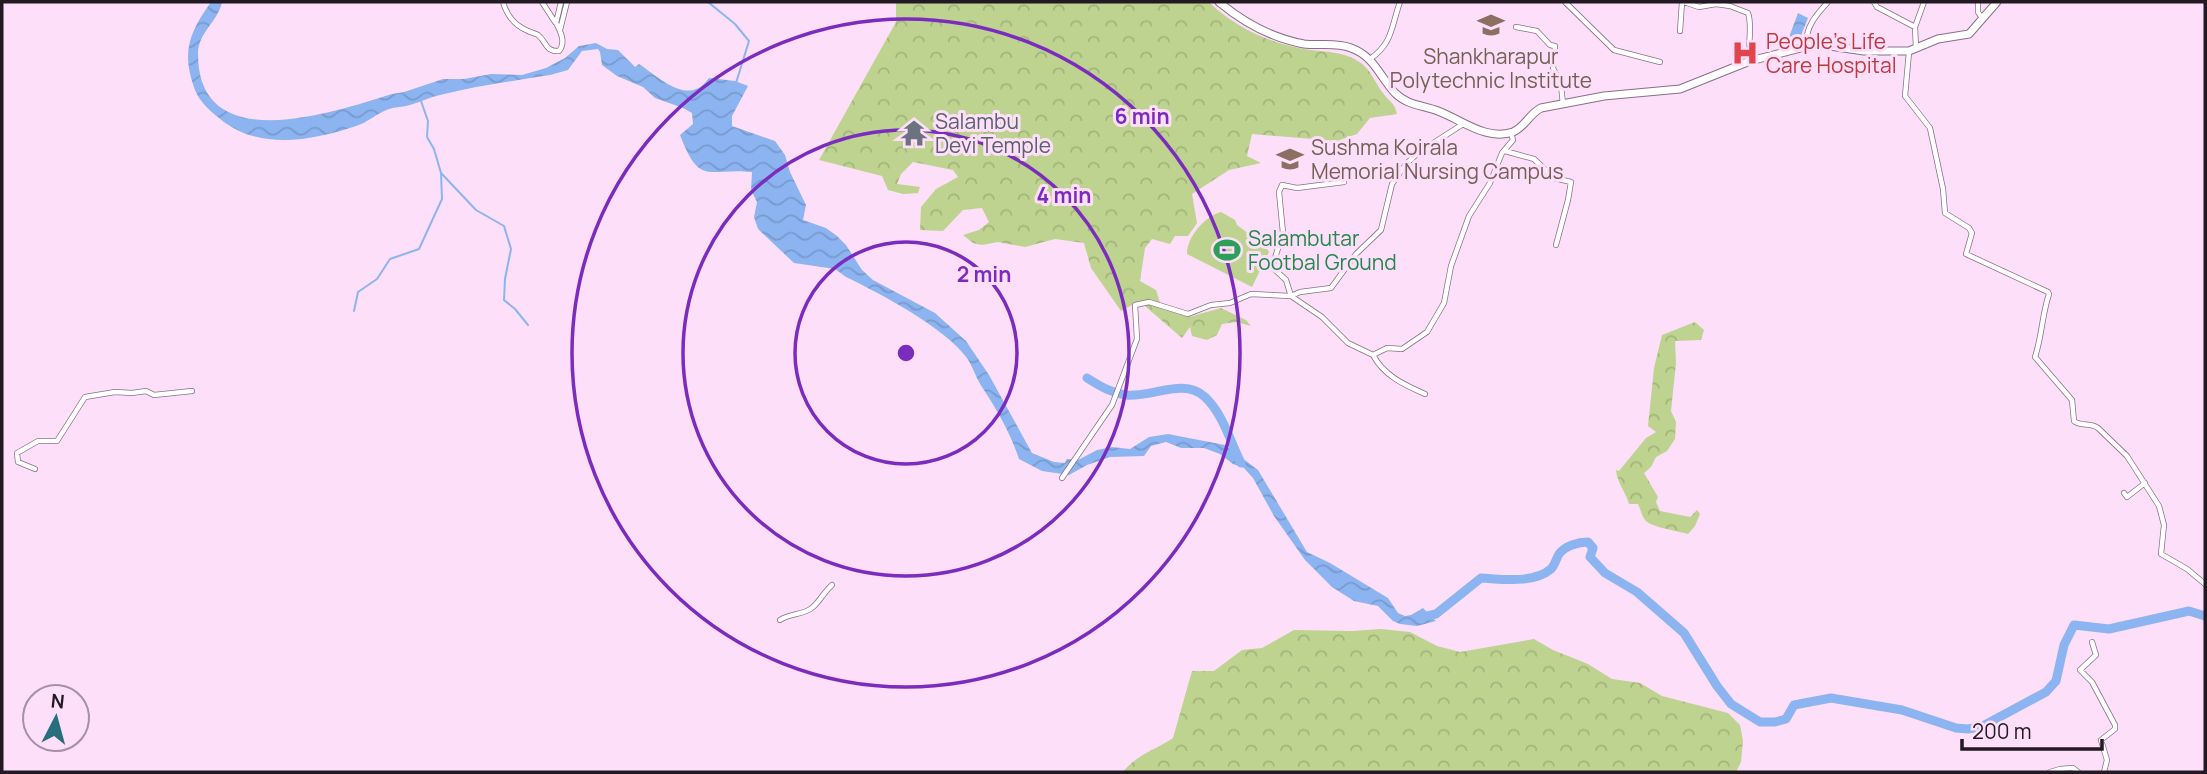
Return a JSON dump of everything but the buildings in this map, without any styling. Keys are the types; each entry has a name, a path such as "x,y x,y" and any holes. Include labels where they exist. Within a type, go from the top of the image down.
{"main road":[{"path":"1219,2 1239,19 1289,40 1350,47 1370,59 1392,90 1404,100 1435,109 1485,132 1518,130 1537,110 1563,104 1604,96 1680,89 1750,61 1807,46 1828,44 1884,53 1912,50 1938,39 1969,34 1997,2"}],"street":[{"path":"503,2 511,20 523,29 537,34 548,50 561,50 560,31 542,2"},
{"path":"556,23 561,2"},
{"path":"560,31 567,2"},
{"path":"1370,59 1383,50 1389,41 1400,2"},
{"path":"1566,2 1614,50 1660,62"},
{"path":"1680,31 1683,2 1699,6 1730,6 1748,13 1750,61"},
{"path":"1807,46 1806,38 1814,18 1828,2"},
{"path":"1875,2 1877,7 1915,27"},
{"path":"1924,2 1915,27 1905,96 1930,128 1943,188 1945,214 1969,228 1972,233 1966,254 2048,292 2035,357 2072,400 2074,421 2093,424 2098,428 2127,456 2149,489 2159,506 2164,525 2161,554 2187,569 2205,584"},
{"path":"1978,2 1978,12 1982,18"},
{"path":"1516,27 1537,31 1550,45 1555,46 1553,68 1561,85 1563,104"},
{"path":"1062,478 1097,429 1115,398 1137,339 1134,309 1137,304 1156,303 1188,314 1211,305 1230,303 1251,294 1291,296 1300,292 1327,289 1334,285 1356,254 1381,230 1392,184 1406,164 1418,153 1463,124"},
{"path":"1373,355 1387,348 1402,349 1427,332 1444,303 1451,266 1469,216 1490,183 1498,159 1513,140 1511,132"},
{"path":"1505,151 1534,159 1554,178 1571,182 1556,245"},
{"path":"1344,182 1297,188 1282,185 1279,192 1283,233 1272,267 1286,280 1291,296 1322,317 1348,344 1373,355 1382,369 1392,377 1425,394"},
{"path":"34,469 18,462 17,453 38,442 57,441 85,397 115,392 146,391 154,395 192,391"},
{"path":"2124,493 2127,497 2145,483"},
{"path":"780,620 813,607 821,594 832,585"},
{"path":"2092,642 2096,655 2080,670 2092,682 2115,725 2115,729 2101,740 2107,760 2104,772"},
{"path":"2050,772 2073,768 2078,772"}],"green space":[{"path":"896,2 1209,2 1241,26 1266,38 1355,59 1368,69 1397,114 1370,118 1357,134 1337,141 1252,134 1247,156 1261,163 1229,170 1192,194 1197,223 1188,236 1175,236 1170,244 1152,239 1145,248 1140,281 1156,290 1162,309 1189,317 1221,308 1246,320 1251,326 1236,322 1222,324 1217,335 1207,340 1192,336 1190,327 1182,338 1139,301 1121,311 1091,268 1084,243 1055,239 1025,247 998,242 982,245 973,243 963,235 979,230 989,222 982,208 963,210 943,231 920,230 921,207 936,189 958,177 953,170 913,162 901,174 897,184 920,187 918,193 903,194 888,190 882,176 819,160 896,22"},
{"name":"Salambutar Footbal Ground","path":"1221,212 1235,220 1237,225 1269,252 1252,287 1187,254 1190,241 1198,228"},
{"path":"1695,322 1704,330 1701,340 1675,341 1676,363 1671,411 1676,422 1675,439 1667,451 1656,457 1644,473 1658,497 1656,502 1660,511 1690,517 1697,510 1700,514 1688,534 1658,527 1645,520 1638,504 1629,504 1616,470 1619,471 1646,438 1656,432 1648,426 1654,368 1662,335"},
{"path":"1381,629 1410,632 1437,646 1460,652 1534,639 1588,664 1612,679 1640,683 1662,696 1728,713 1740,725 1743,741 1741,762 1736,772 1123,772 1140,757 1173,738 1192,671 1214,671 1242,650 1262,648 1294,630"}],"water":[{"path":"211,2 222,2 199,46 204,87 220,107 244,118 273,120 305,117 404,92 443,79 464,79 491,74 522,75 546,68 565,58 579,46 596,43 607,49 618,50 635,67 639,64 681,90 698,88 709,78 735,81 748,86 732,116 732,126 775,141 785,155 806,205 803,220 826,228 837,236 862,270 873,280 935,313 966,341 989,375 1032,453 1054,462 1065,463 1067,459 1078,460 1097,450 1112,447 1130,449 1149,437 1168,434 1225,445 1258,470 1307,552 1388,598 1398,613 1411,615 1423,608 1436,621 1417,626 1400,624 1393,621 1378,606 1354,601 1332,587 1305,560 1274,516 1253,478 1244,468 1220,454 1204,448 1181,448 1166,442 1151,446 1144,456 1110,457 1069,475 1042,471 1019,459 998,413 967,358 957,346 911,312 835,269 794,263 758,229 754,217 757,202 751,190 752,172 707,172 700,169 687,152 680,135 693,124 692,113 655,98 643,87 617,76 602,65 598,49 582,51 568,70 550,75 436,96 389,109 360,125 321,136 267,139 234,128 219,118 199,98 195,90 188,65 190,43 197,23"},
{"path":"1798,13 1808,18 1800,38 1788,40"}],"waterway":[{"path":"708,2 735,24 749,41 736,83"},
{"path":"354,311 358,292 377,279 390,259 419,249 442,199 441,173 434,149 427,137 428,121 421,101"},
{"path":"441,173 476,210 504,226 511,249 504,300 528,325"},
{"path":"1087,378 1110,391 1126,395 1177,388 1197,391 1217,411 1241,463"},
{"path":"1422,617 1436,614 1481,578 1518,580 1536,577 1551,569 1565,549 1588,542 1593,548 1590,557 1605,573 1637,592 1684,633 1731,704 1760,722 1786,719 1794,705 1831,698 1902,710 1956,728 1968,729 1981,727 2046,692 2056,681 2064,645 2074,625 2109,629 2189,611 2205,616"}],"place":[{"name":"Shankharapur Polytechnic Institute","path":"1491,25"},
{"name":"People's Life Care Hospital","path":"1745,53"},
{"name":"Salambu Devi Temple","path":"914,133"},
{"name":"Sushma Koirala Memorial Nursing Campus","path":"1290,159"},
{"name":"Salambutar Footbal Ground","path":"1227,250"}]}
